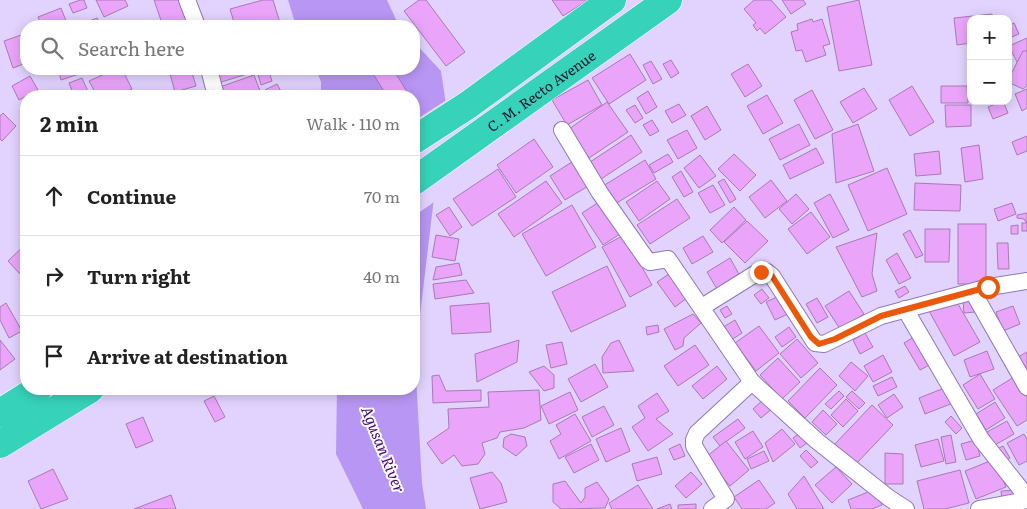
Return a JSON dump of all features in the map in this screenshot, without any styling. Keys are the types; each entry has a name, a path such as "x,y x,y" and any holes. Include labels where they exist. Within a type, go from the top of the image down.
{"highway":[{"path":"420,136 468,105 612,0"},
{"name":"C. M. Recto Avenue","path":"420,177 668,0"},
{"path":"1,410 27,395"},
{"path":"0,444 80,395"}],"street":[{"path":"187,0 195,20"},
{"path":"211,75 214,90"},
{"path":"562,130 600,193 647,260 650,262 668,259 752,382 817,441 889,498 906,509"},
{"path":"702,307 755,274 767,272 811,337 819,344 835,339 881,316 973,292 1027,281"},
{"path":"973,292 1027,388"},
{"path":"905,309 981,439 1027,499 979,509"},
{"path":"712,509 730,504 694,446 694,440 698,433 752,382"}],"water":[{"path":"288,0 387,0 396,20 294,20"},
{"path":"420,48 441,71 450,131 434,198 420,315 420,90 321,90 318,75 420,75"},
{"name":"Agusan River","path":"337,395 417,395 422,483 426,509 363,509 336,454"}],"pier":[{"path":"448,99 453,131 437,200 420,212 420,117"}],"building":[{"path":"84,0 87,8 73,13 69,4"},
{"path":"96,0 125,0 128,6 104,17"},
{"path":"154,0 183,0 190,20 161,20"},
{"path":"263,0 273,0 279,20 233,20 230,9"},
{"path":"419,0 426,0 465,52 446,66 420,32 420,20 411,20 404,11"},
{"path":"552,0 588,0 563,16"},
{"path":"754,0 771,0 786,17 765,34 760,28 757,31 753,25 756,23 744,9"},
{"path":"782,0 803,0 806,4 791,14"},
{"path":"859,0 872,65 839,71 827,7"},
{"path":"61,8 66,20 39,20 38,17"},
{"path":"967,17 967,44 957,45 954,18"},
{"path":"812,19 813,22 822,19 830,44 823,46 826,55 806,62 802,50 796,51 791,32 798,30 797,24"},
{"path":"1014,23 1019,34 1012,37 1012,24"},
{"path":"20,35 20,65 13,68 4,41"},
{"path":"1027,38 1027,57 1017,62 1012,52 1012,45"},
{"path":"1023,51 1027,51 1027,86 1023,89 1012,84 1012,72"},
{"path":"630,54 646,80 609,104 592,78"},
{"path":"671,60 679,73 671,78 663,64"},
{"path":"651,61 662,79 653,84 643,65"},
{"path":"748,64 762,86 745,97 731,74"},
{"path":"60,75 76,75 61,80"},
{"path":"102,75 125,75 132,89 94,90 89,81"},
{"path":"170,75 193,75 196,86 174,90"},
{"path":"215,75 244,75 218,83"},
{"path":"254,75 260,90 218,90 217,88"},
{"path":"258,75 270,75 272,81 261,85"},
{"path":"374,75 397,75 406,90 383,90"},
{"path":"30,76 38,90 20,90 19,100 12,86"},
{"path":"82,78 87,90 72,90 69,83"},
{"path":"588,80 602,105 567,125 552,100"},
{"path":"277,84 280,90 265,90"},
{"path":"912,86 934,122 910,136 889,100"},
{"path":"941,86 967,86 967,103 941,103"},
{"path":"864,88 877,109 853,123 840,102"},
{"path":"1027,89 1027,108 1022,111 1015,94"},
{"path":"812,90 833,130 815,139 794,100"},
{"path":"648,91 657,107 646,114 637,98"},
{"path":"767,95 783,123 763,134 747,106"},
{"path":"607,102 628,132 589,158 569,129"},
{"path":"679,104 686,115 672,123 665,111"},
{"path":"635,105 643,118 635,123 626,110"},
{"path":"945,105 971,105 971,126 946,127"},
{"path":"1005,105 1008,113 993,119 988,107"},
{"path":"707,106 721,130 705,140 691,116"},
{"path":"3,113 16,126 2,141 0,139 0,116"},
{"path":"652,120 659,131 650,136 643,125"},
{"path":"799,124 810,145 780,160 769,139"},
{"path":"858,124 874,171 836,183 832,134"},
{"path":"687,130 697,148 678,159 667,140"},
{"path":"631,135 642,152 598,181 587,164"},
{"path":"1027,136 1027,151 1017,155 1012,142"},
{"path":"534,139 553,167 516,193 497,165"},
{"path":"979,145 983,179 965,182 961,148"},
{"path":"816,148 824,163 790,179 783,165"},
{"path":"939,151 941,174 916,176 914,154"},
{"path":"668,154 673,162 654,173 649,165"},
{"path":"734,154 756,175 740,191 718,169"},
{"path":"700,155 716,176 699,188 684,168"},
{"path":"575,160 590,185 565,200 550,176"},
{"path":"645,160 656,179 615,204 603,186"},
{"path":"887,168 907,214 868,231 848,185"},
{"path":"498,169 516,197 472,226 453,199"},
{"path":"681,171 693,192 684,197 672,177"},
{"path":"724,179 736,199 730,203 718,182"},
{"path":"771,180 787,201 765,218 749,197"},
{"path":"546,181 562,203 514,237 498,214"},
{"path":"657,181 670,199 639,221 626,202"},
{"path":"915,183 961,185 960,211 914,210"},
{"path":"713,185 725,205 710,213 698,193"},
{"path":"796,194 809,209 792,224 779,209"},
{"path":"830,194 849,230 833,238 814,203"},
{"path":"677,199 690,218 650,244 637,225"},
{"path":"599,202 620,234 603,245 582,213"},
{"path":"1012,203 1016,214 998,221 994,209"},
{"path":"572,205 596,247 546,276 522,234"},
{"path":"449,207 462,227 450,236 436,215"},
{"path":"734,207 746,220 722,243 710,230"},
{"path":"811,212 830,237 807,254 788,229"},
{"path":"1027,213 1027,224 1024,219 1017,218 1017,215"},
{"path":"747,221 768,241 745,263 724,242"},
{"path":"1022,223 1027,223 1027,231 1022,231"},
{"path":"958,224 986,224 986,284 958,284"},
{"path":"1018,225 1018,234 1011,234 1011,226"},
{"path":"925,229 950,229 949,262 925,262"},
{"path":"910,230 923,255 916,258 903,234"},
{"path":"877,233 872,274 877,291 862,297 836,247"},
{"path":"436,235 459,239 455,261 432,257"},
{"path":"624,235 652,285 630,297 602,247"},
{"path":"703,236 713,252 692,264 683,248"},
{"path":"997,243 1008,243 1009,269 998,269"},
{"path":"20,250 20,274 8,261"},
{"path":"897,253 911,278 899,284 886,260"},
{"path":"730,258 740,276 717,289 707,272"},
{"path":"459,263 462,275 433,280 436,267"},
{"path":"607,266 626,306 571,332 552,292"},
{"path":"669,274 687,298 675,307 657,282"},
{"path":"466,280 474,293 435,299 433,284"},
{"path":"905,286 909,292 899,298 895,291"},
{"path":"762,289 769,298 761,304 754,295"},
{"path":"849,291 864,314 840,329 825,306"},
{"path":"779,296 788,314 775,320 766,302"},
{"path":"954,297 980,342 954,356 929,311"},
{"path":"817,298 828,317 817,323 806,304"},
{"path":"974,300 975,312 964,313 963,301"},
{"path":"6,303 20,328 20,332 9,338 0,320 0,307"},
{"path":"489,303 491,332 452,334 450,306"},
{"path":"727,306 732,314 725,318 720,310"},
{"path":"1013,306 1020,324 1003,331 996,312"},
{"path":"693,314 701,323 684,338 683,346 675,350 664,329"},
{"path":"735,320 742,333 728,342 720,329"},
{"path":"658,325 659,332 647,335 646,327"},
{"path":"759,326 779,353 756,371 735,343"},
{"path":"789,327 796,337 782,347 775,337"},
{"path":"865,333 873,347 860,354 853,340"},
{"path":"919,334 935,362 920,370 904,343"},
{"path":"797,339 818,363 801,378 780,354"},
{"path":"0,340 15,359 0,370"},
{"path":"519,340 517,362 477,382 475,354"},
{"path":"619,340 634,371 603,373 602,357 611,343"},
{"path":"562,342 567,364 551,368 546,345"},
{"path":"695,345 709,365 678,386 664,366"},
{"path":"987,351 994,369 970,377 964,360"},
{"path":"1027,352 1027,376 1016,358"},
{"path":"883,355 892,372 873,382 864,366"},
{"path":"778,358 800,382 782,399 760,375"},
{"path":"851,362 868,376 855,391 839,376"},
{"path":"595,364 608,387 581,402 568,379"},
{"path":"544,366 554,375 554,388 544,391 529,372"},
{"path":"717,366 727,379 703,399 692,386"},
{"path":"820,368 837,385 805,418 788,401"},
{"path":"980,374 995,399 978,409 963,385"},
{"path":"439,375 446,391 481,390 481,401 433,403 432,376"},
{"path":"892,377 897,387 878,396 873,386"},
{"path":"1014,377 1027,397 1027,420 1017,426 993,390"},
{"path":"947,387 953,403 925,414 919,398"},
{"path":"539,390 541,420 524,428 500,432 497,438 482,443 485,454 478,464 462,466 454,455 442,464 427,443 449,428 448,409 489,407 488,392"},
{"path":"839,391 844,396 831,409 825,404"},
{"path":"852,391 865,403 859,409 846,397"},
{"path":"570,392 578,410 549,424 541,406"},
{"path":"657,393 669,411 656,419 673,434 648,451 632,427 645,418 638,406"},
{"path":"894,394 903,407 887,418 878,405"},
{"path":"214,396 225,417 215,422 204,401"},
{"path":"765,398 773,408 761,418 753,409"},
{"path":"846,399 858,411 843,427 831,415"},
{"path":"995,402 1005,418 986,430 976,414"},
{"path":"872,405 893,425 854,466 833,446"},
{"path":"604,406 614,425 592,437 582,417"},
{"path":"823,410 837,424 826,435 812,422"},
{"path":"575,414 591,441 559,459 550,441 561,434 556,425"},
{"path":"951,416 962,428 956,434 945,422"},
{"path":"143,417 153,441 136,448 126,424"},
{"path":"738,419 745,428 720,446 713,437"},
{"path":"1007,421 1014,434 995,445 987,432"},
{"path":"621,428 630,451 606,462 596,439"},
{"path":"782,429 795,444 773,462 765,443"},
{"path":"753,431 763,447 745,459 735,442"},
{"path":"800,433 807,443 800,448 793,438"},
{"path":"511,434 525,437 527,446 516,456 503,447 504,438"},
{"path":"1024,434 1027,439 1027,461 1019,465 1007,443"},
{"path":"951,435 956,462 946,464 941,437"},
{"path":"938,439 944,461 921,467 915,445"},
{"path":"976,440 980,456 966,460 961,444"},
{"path":"726,441 749,470 730,486 706,457"},
{"path":"591,444 599,460 574,473 565,457"},
{"path":"680,444 685,456 674,460 669,449"},
{"path":"1003,446 1010,458 1002,462 995,450"},
{"path":"806,450 818,462 811,468 800,456"},
{"path":"764,451 769,461 751,469 747,459"},
{"path":"885,453 903,454 903,484 885,484"},
{"path":"657,457 662,474 637,481 632,464"},
{"path":"995,459 1006,487 976,499 965,471"},
{"path":"836,467 852,484 832,503 815,485"},
{"path":"53,469 68,499 41,509 28,481"},
{"path":"960,470 969,503 945,509 924,509 917,481"},
{"path":"492,472 501,483 507,502 480,509 470,478"},
{"path":"691,472 702,484 686,498 675,486"},
{"path":"804,476 824,509 797,509 788,494"},
{"path":"759,480 775,503 766,509 742,509 734,497"},
{"path":"565,481 581,503 585,497 585,488 597,482 609,499 605,508 561,509 553,502 553,484"},
{"path":"638,485 653,509 612,509 609,503"},
{"path":"876,489 882,505 872,509 851,509 848,500"},
{"path":"1019,490 1020,499 1002,500 1001,491"},
{"path":"171,495 176,509 134,509"},
{"path":"670,504 672,509 657,509"},
{"path":"696,504 696,509 678,509 678,505"}],"route":[{"path":"761,272 767,272 772,276 811,337 819,344 824,344 881,316 988,287"}]}
